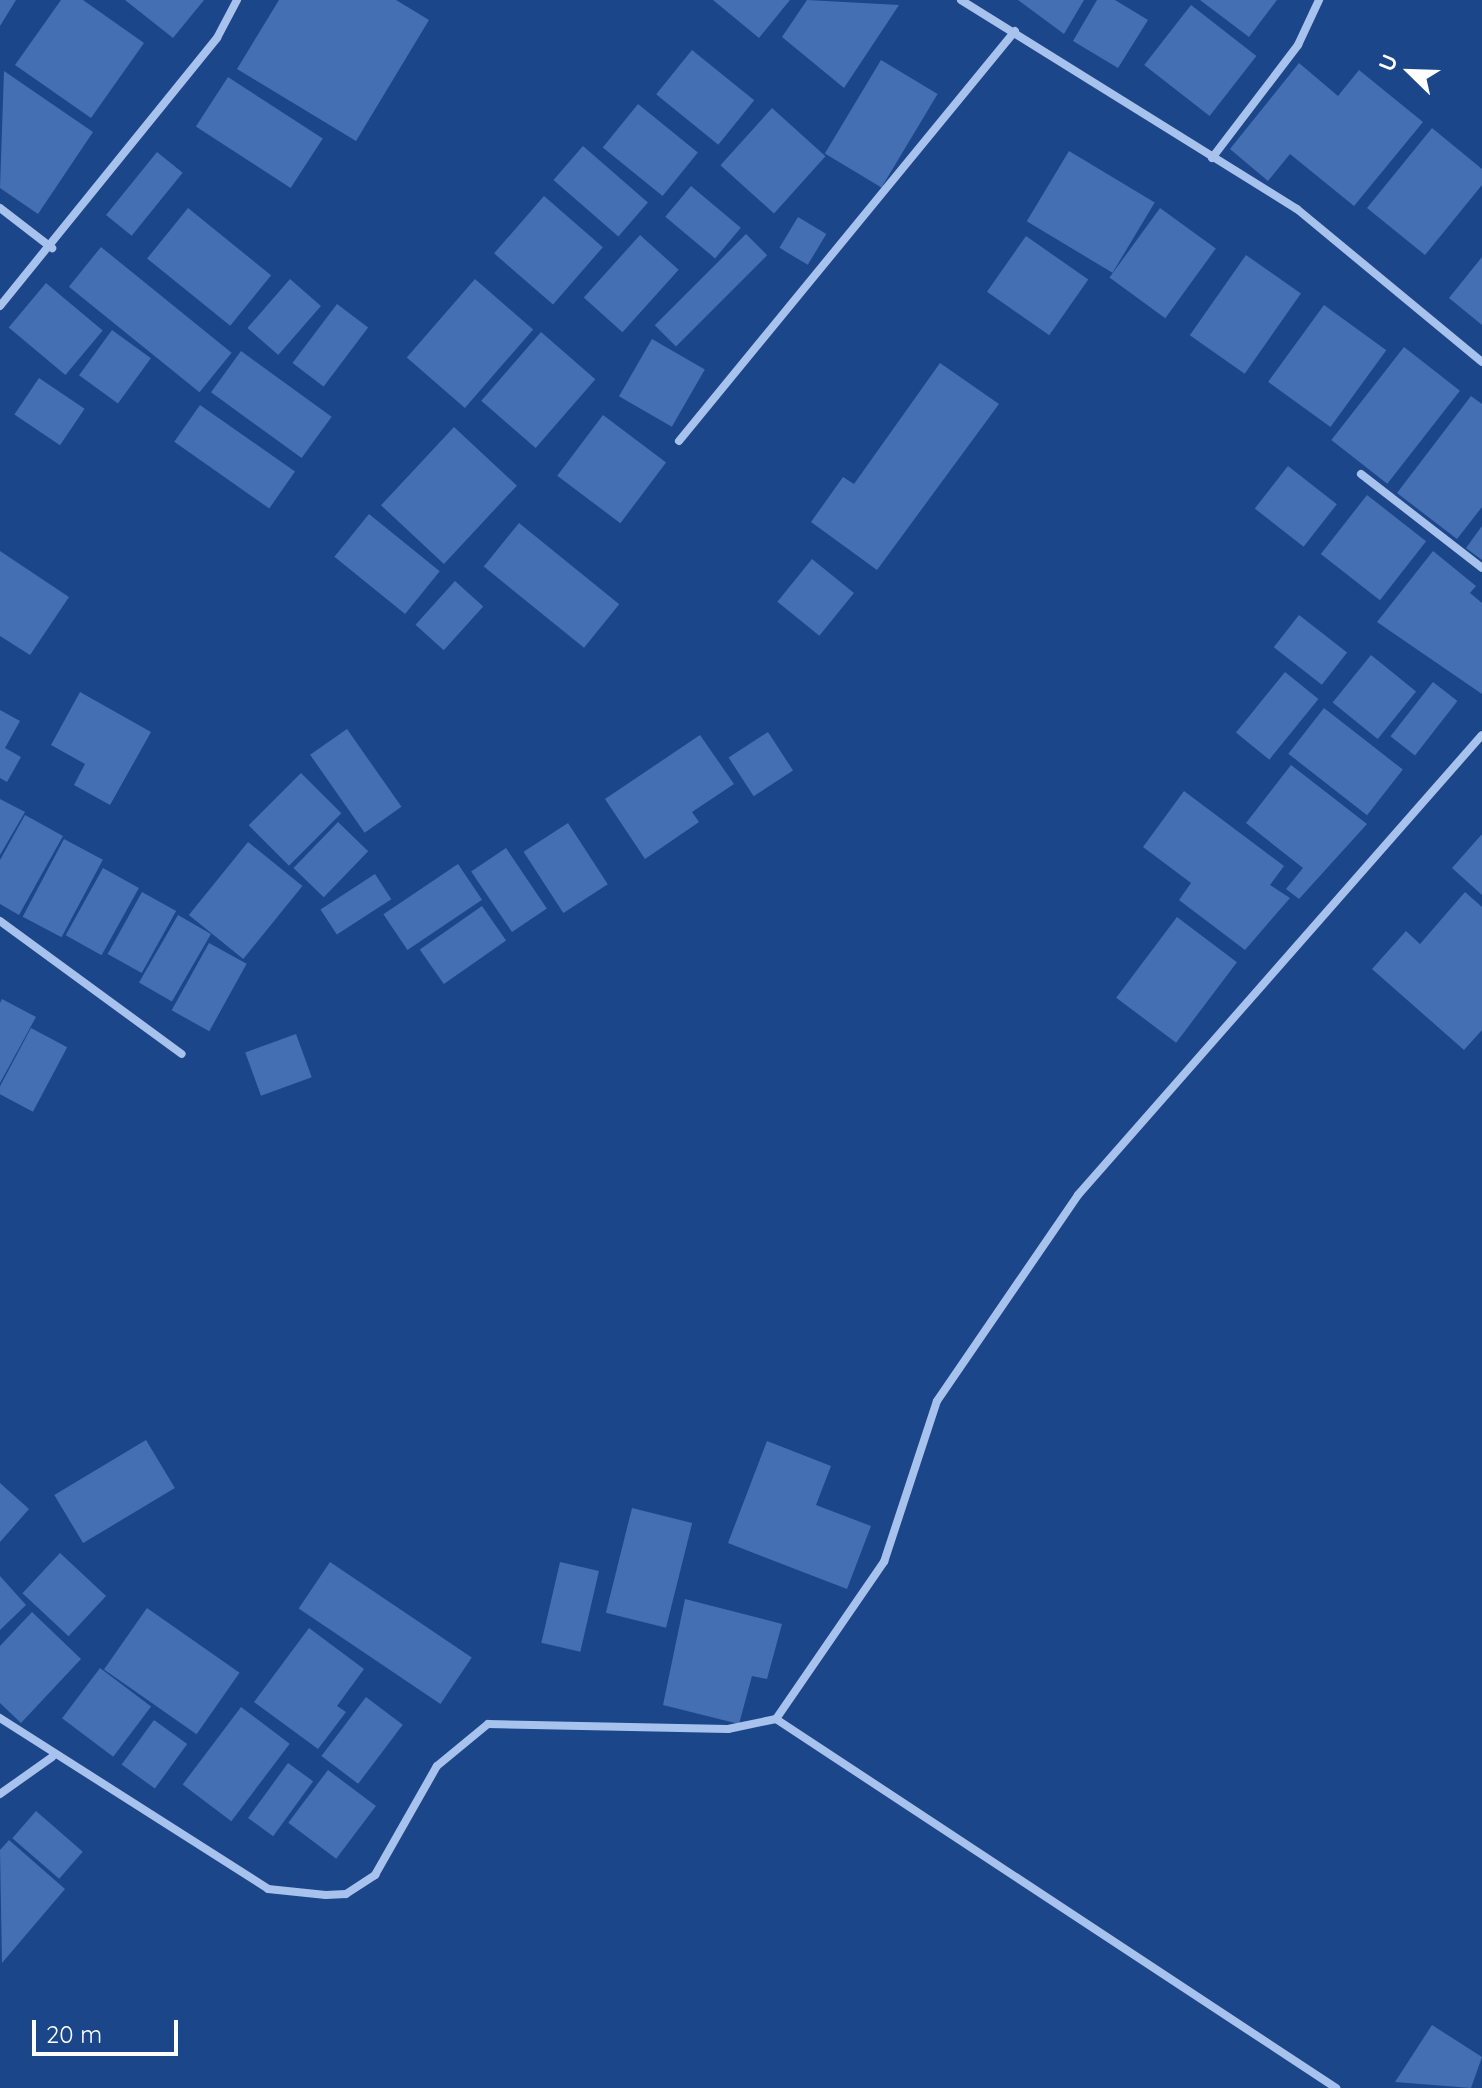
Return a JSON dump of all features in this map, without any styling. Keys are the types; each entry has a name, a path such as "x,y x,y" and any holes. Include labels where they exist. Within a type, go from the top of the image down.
{"street":[{"path":"0,306 52,248 134,133 217,38 237,0"},
{"path":"961,0 1297,209 1482,362"},
{"path":"1212,158 1298,45 1319,0"},
{"path":"679,441 1015,31"},
{"path":"0,208 52,248"},
{"path":"1361,474 1482,568"},
{"path":"0,1718 52,1757 268,1889 346,1894 375,1875 437,1766 488,1724 728,1729 776,1719 884,1562 937,1401 1078,1195 1482,735"},
{"path":"0,921 182,1054"},
{"path":"776,1719 1336,2088"},
{"path":"0,1794 52,1757"}],"building":[{"path":"0,0 16,0 0,26"},
{"path":"61,0 83,0 144,43 91,118 15,65"},
{"path":"125,0 204,0 173,38"},
{"path":"279,0 396,0 429,20 356,141 237,69"},
{"path":"713,0 790,0 759,38"},
{"path":"807,0 899,5 844,88 782,37"},
{"path":"1018,0 1084,0 1064,34"},
{"path":"1097,0 1115,0 1148,20 1118,68 1073,41"},
{"path":"1200,0 1277,0 1249,37"},
{"path":"1191,5 1256,56 1210,116 1144,65"},
{"path":"692,50 754,100 718,145 656,94"},
{"path":"881,60 938,94 881,187 825,153"},
{"path":"1299,63 1338,96 1359,70 1423,122 1354,206 1290,154 1268,181 1230,149"},
{"path":"4,71 93,132 38,214 0,188"},
{"path":"228,77 323,139 291,188 196,126"},
{"path":"638,104 698,152 663,196 603,148"},
{"path":"772,108 826,156 774,213 720,165"},
{"path":"1432,128 1482,169 1482,185 1425,255 1367,208"},
{"path":"583,146 648,202 618,236 553,180"},
{"path":"1069,151 1155,203 1112,273 1027,221"},
{"path":"157,152 183,173 132,236 106,215"},
{"path":"691,186 741,228 715,258 665,217"},
{"path":"544,196 603,247 553,305 494,253"},
{"path":"188,208 271,275 230,326 147,259"},
{"path":"1160,208 1216,249 1165,318 1109,278"},
{"path":"798,217 826,234 808,265 779,248"},
{"path":"746,234 767,255 676,346 655,325"},
{"path":"640,235 679,270 622,332 584,297"},
{"path":"1026,236 1088,280 1049,335 987,292"},
{"path":"101,247 232,353 199,392 69,287"},
{"path":"1246,255 1301,293 1245,374 1190,335"},
{"path":"1482,257 1482,325 1449,298"},
{"path":"290,279 321,306 278,355 247,328"},
{"path":"475,279 533,330 465,408 407,357"},
{"path":"46,283 103,331 65,375 9,327"},
{"path":"337,304 368,327 324,387 292,363"},
{"path":"1324,305 1386,350 1330,427 1268,382"},
{"path":"112,330 151,358 118,404 79,375"},
{"path":"541,332 595,379 536,448 481,401"},
{"path":"652,339 705,370 672,427 619,396"},
{"path":"1404,347 1460,391 1387,484 1331,440"},
{"path":"241,351 332,417 302,458 211,392"},
{"path":"940,363 999,404 877,570 811,522 843,477 854,484"},
{"path":"39,378 85,409 60,445 14,414"},
{"path":"1471,396 1482,404 1482,507 1457,539 1397,493"},
{"path":"200,405 295,472 269,508 174,442"},
{"path":"603,415 666,463 620,523 557,476"},
{"path":"454,427 517,486 444,564 381,505"},
{"path":"1288,466 1337,504 1304,547 1255,509"},
{"path":"1367,495 1426,541 1380,600 1321,554"},
{"path":"369,514 440,571 405,614 334,557"},
{"path":"519,523 619,604 584,648 484,567"},
{"path":"1482,526 1482,560 1466,548"},
{"path":"0,551 69,597 30,655 0,636"},
{"path":"1433,551 1476,586 1470,593 1482,603 1482,694 1377,622"},
{"path":"812,559 854,593 819,636 777,602"},
{"path":"455,581 483,606 444,650 416,625"},
{"path":"1299,615 1347,653 1322,685 1274,647"},
{"path":"1371,655 1416,692 1378,739 1333,702"},
{"path":"1285,672 1318,699 1269,760 1236,733"},
{"path":"1433,682 1457,701 1415,755 1391,736"},
{"path":"80,692 151,732 110,805 74,785 85,764 51,745"},
{"path":"1324,708 1403,770 1367,815 1288,754"},
{"path":"0,710 20,721 5,748 21,757 7,782 0,778"},
{"path":"347,729 401,807 365,833 310,755"},
{"path":"768,732 793,771 754,796 729,758"},
{"path":"700,735 734,784 692,812 699,822 645,859 605,799"},
{"path":"1291,765 1367,824 1299,899 1286,889 1303,868 1246,823"},
{"path":"301,773 341,813 289,866 249,825"},
{"path":"1184,791 1284,866 1270,885 1290,898 1245,950 1179,900 1191,883 1143,847"},
{"path":"0,799 25,812 0,855"},
{"path":"25,815 63,836 19,915 0,904 0,860"},
{"path":"338,822 368,851 324,897 294,868"},
{"path":"568,823 608,884 563,913 524,852"},
{"path":"1482,834 1482,895 1452,868"},
{"path":"64,839 103,860 62,937 23,917"},
{"path":"248,842 302,886 243,959 189,915"},
{"path":"506,848 547,909 512,932 471,871"},
{"path":"458,864 482,900 407,950 383,914"},
{"path":"103,868 139,888 102,955 66,935"},
{"path":"375,874 391,899 337,935 320,909"},
{"path":"142,892 176,911 142,973 108,954"},
{"path":"1465,892 1482,907 1482,1030 1464,1050 1372,969 1406,931 1420,944"},
{"path":"482,906 506,940 444,984 420,950"},
{"path":"178,915 211,934 172,1002 139,983"},
{"path":"1177,917 1237,962 1176,1043 1116,998"},
{"path":"209,943 247,964 209,1031 172,1010"},
{"path":"2,999 36,1017 0,1083 0,1003"},
{"path":"31,1028 67,1047 33,1112 0,1094 0,1086"},
{"path":"296,1034 312,1077 261,1096 245,1052"},
{"path":"146,1440 175,1488 83,1543 54,1495"},
{"path":"767,1441 831,1466 816,1505 871,1526 847,1589 728,1543"},
{"path":"0,1483 29,1509 0,1542"},
{"path":"632,1508 692,1523 666,1628 606,1613"},
{"path":"60,1553 106,1596 69,1636 22,1593"},
{"path":"330,1562 472,1658 440,1704 299,1608"},
{"path":"560,1562 599,1571 580,1652 541,1643"},
{"path":"0,1576 26,1605 0,1630"},
{"path":"685,1599 782,1624 767,1679 752,1676 739,1724 663,1705"},
{"path":"147,1608 240,1673 197,1734 104,1669"},
{"path":"32,1612 81,1659 21,1723 0,1703 0,1646"},
{"path":"309,1628 364,1669 337,1706 346,1712 318,1749 254,1702"},
{"path":"100,1668 151,1707 113,1757 62,1718"},
{"path":"366,1697 403,1725 358,1784 321,1756"},
{"path":"241,1707 290,1744 231,1821 183,1784"},
{"path":"154,1720 187,1744 155,1789 122,1764"},
{"path":"288,1763 313,1781 273,1836 248,1818"},
{"path":"328,1770 376,1806 336,1859 288,1823"},
{"path":"36,1811 83,1852 59,1879 12,1838"},
{"path":"9,1840 65,1889 2,1963 0,1850"},
{"path":"1432,2025 1482,2057 1471,2088 1395,2082"}]}
